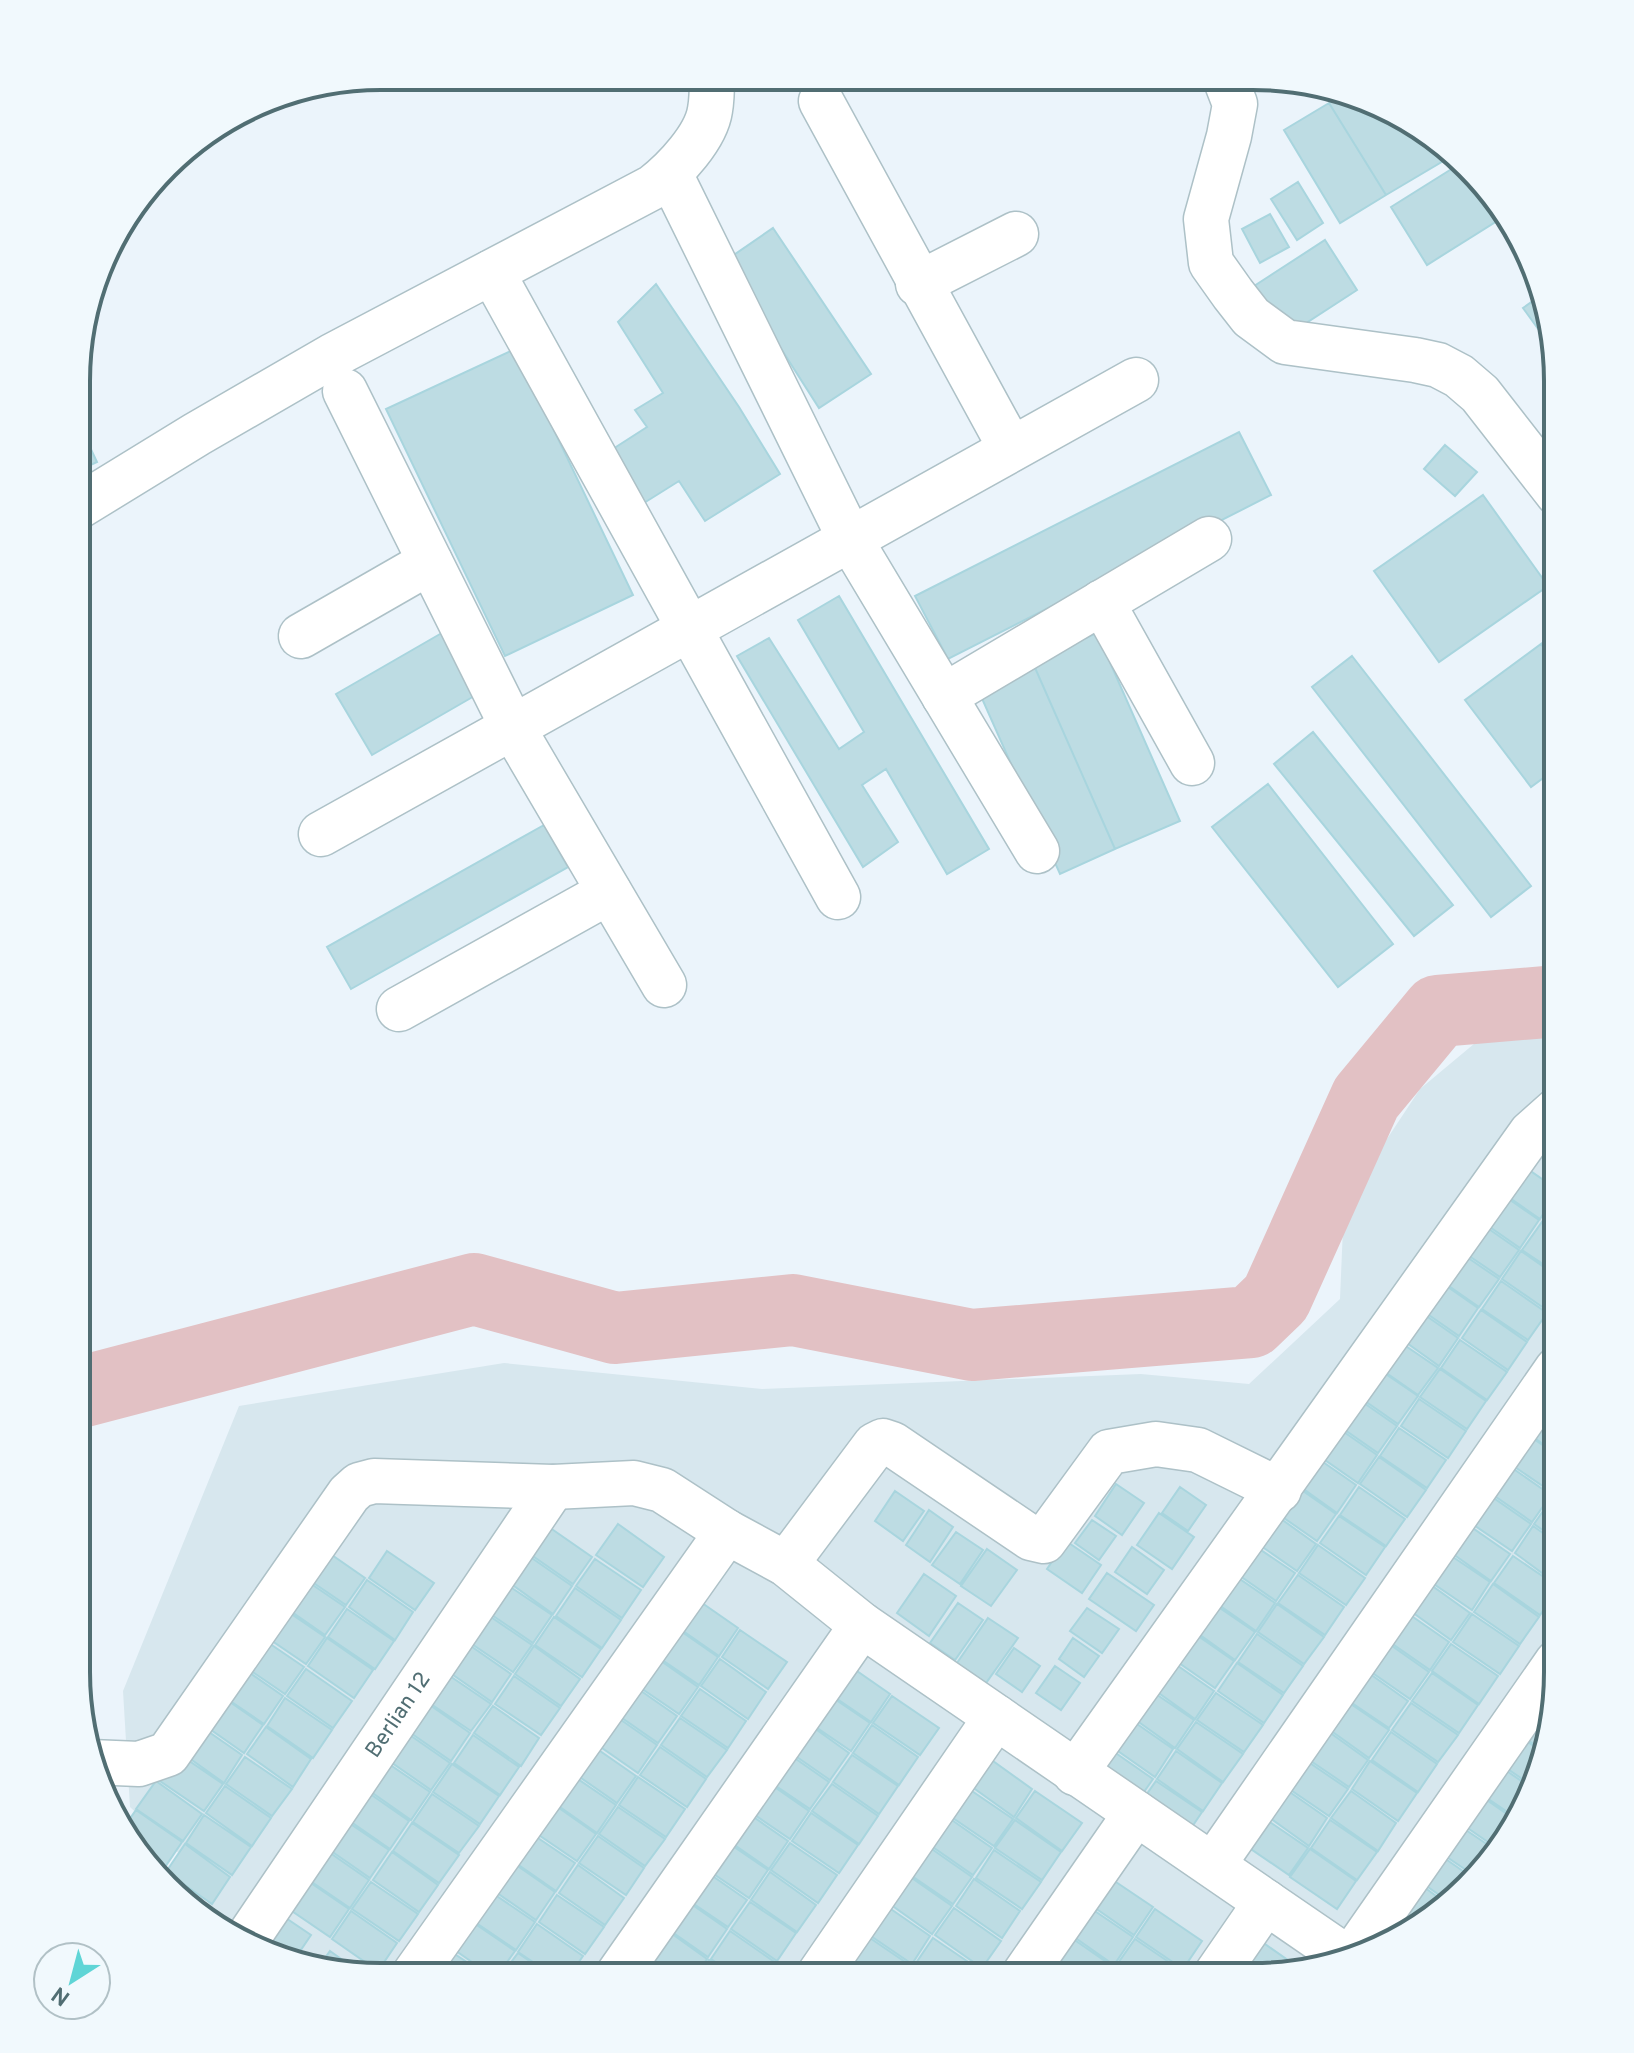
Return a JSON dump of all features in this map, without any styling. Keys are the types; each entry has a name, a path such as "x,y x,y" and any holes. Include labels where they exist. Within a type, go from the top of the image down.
{"street":[{"path":"90,500 332,356 653,187 670,174 694,144 710,113 712,90"},
{"path":"1230,90 1235,104 1206,219 1211,263 1251,317 1285,342 1415,360 1438,365 1459,376 1480,394 1544,476"},
{"path":"821,101 918,284 1011,449"},
{"path":"670,174 850,539 1037,851"},
{"path":"918,284 1016,234"},
{"path":"492,272 838,897"},
{"path":"321,834 1136,380"},
{"path":"345,391 513,728 664,985"},
{"path":"944,696 1209,539"},
{"path":"301,636 430,562"},
{"path":"1102,602 1192,763"},
{"path":"399,1009 609,892"},
{"path":"1075,1773 1531,1133 1544,1121"},
{"path":"1213,1865 1544,1388"},
{"path":"786,1564 875,1445 883,1441 892,1444 1031,1538 1044,1541 1109,1452 1156,1444 1198,1450 1279,1490"},
{"path":"104,1763 139,1764 168,1754 349,1494 359,1485 374,1481 553,1487 649,1485 786,1564 862,1625 1337,1951"},
{"name":"Berlian 12","path":"251,1933 553,1487"},
{"path":"422,1963 727,1532"},
{"path":"626,1963 862,1625"},
{"path":"1362,1942 1544,1681"},
{"path":"827,1963 996,1717"},
{"path":"1032,1963 1136,1813"},
{"path":"1224,1963 1266,1902"}],"shaded area":[{"path":"1544,1008 1542,1710 1529,1766 1495,1834 1459,1878 1399,1924 1347,1948 1291,1961 1253,1963 343,1961 287,1948 219,1914 210,1907 190,1864 130,1807 123,1691 239,1406 504,1363 762,1389 1141,1374 1249,1384 1340,1299 1344,1204 1420,1089 1511,1013"}],"building":[{"path":"1329,103 1347,105 1382,120 1415,139 1444,161 1386,195"},
{"path":"1329,103 1386,195 1340,223 1284,130"},
{"path":"1452,169 1496,221 1427,265 1391,207"},
{"path":"1298,182 1323,223 1297,240 1271,199"},
{"path":"1270,214 1289,247 1260,263 1242,229"},
{"path":"773,228 871,374 819,408 725,261"},
{"path":"1325,240 1357,290 1283,338 1251,288"},
{"path":"656,284 780,474 705,521 679,481 636,508 602,456 647,427 635,410 663,393 618,322"},
{"path":"1533,301 1539,331 1523,308"},
{"path":"515,349 633,595 505,656 386,409"},
{"path":"1239,432 1271,495 948,659 915,596"},
{"path":"1445,445 1477,472 1455,496 1424,469"},
{"path":"90,447 97,462 90,465"},
{"path":"1483,495 1544,580 1544,589 1439,662 1374,571"},
{"path":"839,596 989,849 947,874 886,769 862,785 898,842 863,867 737,656 769,638 839,749 864,732 798,620"},
{"path":"447,630 483,691 372,755 336,694"},
{"path":"1097,633 1180,821 1115,849 1032,661"},
{"path":"1541,644 1544,648 1544,777 1531,787 1465,700"},
{"path":"1352,656 1531,886 1491,917 1312,687"},
{"path":"1032,661 1115,849 1060,874 976,685"},
{"path":"1313,732 1453,905 1414,936 1274,764"},
{"path":"1268,784 1393,944 1338,987 1212,827"},
{"path":"544,825 568,867 351,989 327,947"},
{"path":"1513,1159 1544,1180 1544,1213 1540,1219 1494,1187"},
{"path":"1493,1188 1539,1220 1520,1248 1474,1216"},
{"path":"1473,1218 1519,1250 1500,1277 1453,1245"},
{"path":"1542,1222 1544,1223 1544,1265 1522,1250"},
{"path":"1452,1247 1499,1279 1479,1307 1433,1275"},
{"path":"1521,1251 1544,1267 1544,1308 1502,1279"},
{"path":"1432,1276 1478,1308 1459,1336 1413,1304"},
{"path":"1501,1281 1544,1311 1544,1317 1528,1340 1482,1309"},
{"path":"1412,1306 1458,1338 1439,1366 1393,1333"},
{"path":"1481,1310 1527,1342 1508,1370 1462,1338"},
{"path":"1391,1336 1438,1368 1418,1395 1372,1363"},
{"path":"1460,1340 1507,1372 1487,1400 1441,1368"},
{"path":"1371,1364 1418,1396 1398,1424 1352,1392"},
{"path":"1440,1369 1486,1401 1467,1429 1420,1397"},
{"path":"1351,1394 1397,1426 1378,1453 1332,1421"},
{"path":"1419,1399 1466,1431 1448,1458 1401,1426"},
{"path":"1544,1405 1544,1445 1526,1432"},
{"path":"1331,1423 1377,1455 1358,1483 1312,1451"},
{"path":"1399,1428 1446,1460 1427,1488 1380,1456"},
{"path":"1525,1433 1544,1446 1544,1487 1506,1461"},
{"path":"1310,1453 1356,1485 1337,1513 1291,1480"},
{"path":"1379,1457 1426,1490 1407,1517 1360,1484"},
{"path":"1505,1463 1544,1490 1544,1505 1532,1522 1486,1490"},
{"path":"1290,1482 1336,1514 1317,1541 1271,1509"},
{"path":"1116,1484 1144,1503 1122,1535 1095,1516"},
{"path":"1180,1487 1206,1505 1188,1531 1162,1513"},
{"path":"1359,1487 1405,1519 1386,1546 1340,1515"},
{"path":"895,1491 924,1511 903,1541 875,1521"},
{"path":"1485,1492 1531,1524 1512,1551 1465,1519"},
{"path":"929,1510 953,1527 930,1562 906,1545"},
{"path":"1544,1510 1544,1531 1534,1524"},
{"path":"1270,1511 1316,1544 1297,1571 1251,1539"},
{"path":"1159,1513 1194,1537 1172,1569 1137,1545"},
{"path":"1339,1516 1385,1547 1366,1575 1320,1543"},
{"path":"1092,1520 1116,1536 1099,1560 1075,1543"},
{"path":"1464,1522 1510,1554 1491,1581 1446,1549"},
{"path":"618,1524 664,1557 643,1587 596,1555"},
{"path":"546,1525 592,1557 573,1584 527,1552"},
{"path":"1533,1526 1544,1534 1544,1574 1515,1553"},
{"path":"956,1532 983,1550 960,1584 932,1565"},
{"path":"1066,1541 1101,1565 1082,1593 1047,1569"},
{"path":"1249,1542 1295,1573 1276,1601 1230,1569"},
{"path":"1318,1545 1365,1578 1346,1605 1299,1573"},
{"path":"319,1546 365,1578 346,1605 299,1573"},
{"path":"1132,1547 1164,1570 1147,1594 1115,1572"},
{"path":"987,1549 1017,1570 991,1606 961,1586"},
{"path":"387,1551 434,1583 415,1610 369,1578"},
{"path":"1444,1551 1490,1582 1472,1610 1425,1578"},
{"path":"526,1554 572,1586 553,1614 507,1581"},
{"path":"1513,1556 1544,1577 1544,1609 1540,1615 1494,1583"},
{"path":"595,1559 641,1590 622,1618 576,1586"},
{"path":"1228,1571 1275,1603 1256,1631 1209,1598"},
{"path":"1107,1573 1154,1605 1136,1631 1089,1599"},
{"path":"924,1574 956,1596 929,1636 897,1613"},
{"path":"298,1575 345,1607 325,1635 279,1603"},
{"path":"1298,1575 1344,1607 1325,1635 1278,1603"},
{"path":"367,1580 413,1612 395,1640 349,1607"},
{"path":"1424,1580 1470,1613 1451,1640 1405,1607"},
{"path":"506,1584 552,1615 533,1643 486,1611"},
{"path":"1493,1584 1539,1617 1520,1644 1474,1612"},
{"path":"575,1588 621,1620 602,1648 556,1616"},
{"path":"692,1596 738,1628 719,1656 673,1624"},
{"path":"1208,1600 1255,1632 1235,1660 1189,1627"},
{"path":"958,1603 983,1620 955,1660 930,1643"},
{"path":"1277,1604 1324,1637 1304,1664 1258,1632"},
{"path":"278,1605 325,1637 306,1664 259,1632"},
{"path":"1087,1608 1119,1629 1102,1653 1070,1631"},
{"path":"347,1609 394,1641 375,1669 328,1637"},
{"path":"1403,1610 1449,1642 1430,1670 1384,1638"},
{"path":"485,1613 532,1645 513,1672 466,1640"},
{"path":"1472,1614 1519,1646 1500,1674 1453,1642"},
{"path":"554,1617 601,1649 582,1677 535,1645"},
{"path":"988,1618 1018,1638 986,1683 957,1663"},
{"path":"672,1625 718,1657 699,1685 652,1653"},
{"path":"1188,1629 1234,1661 1215,1688 1169,1656"},
{"path":"740,1630 787,1662 768,1689 722,1657"},
{"path":"1257,1634 1303,1666 1284,1693 1238,1662"},
{"path":"257,1635 304,1667 285,1694 238,1662"},
{"path":"327,1638 373,1670 354,1698 308,1666"},
{"path":"1073,1638 1099,1656 1084,1677 1059,1659"},
{"path":"1382,1639 1429,1672 1410,1699 1364,1667"},
{"path":"465,1642 511,1674 492,1702 446,1670"},
{"path":"1451,1644 1498,1676 1479,1704 1432,1671"},
{"path":"534,1646 580,1679 561,1706 515,1674"},
{"path":"1014,1648 1040,1666 1022,1692 996,1674"},
{"path":"651,1654 698,1687 679,1714 632,1682"},
{"path":"720,1659 766,1692 748,1719 701,1686"},
{"path":"1168,1659 1214,1691 1195,1719 1149,1686"},
{"path":"844,1662 890,1694 871,1722 824,1690"},
{"path":"1237,1663 1283,1695 1264,1723 1218,1691"},
{"path":"237,1664 283,1696 264,1724 217,1692"},
{"path":"1055,1666 1080,1683 1061,1710 1036,1693"},
{"path":"306,1669 352,1701 333,1728 287,1696"},
{"path":"1363,1669 1408,1701 1389,1728 1343,1697"},
{"path":"444,1672 491,1704 471,1731 425,1700"},
{"path":"1432,1673 1478,1705 1459,1733 1412,1701"},
{"path":"514,1676 560,1708 541,1735 495,1704"},
{"path":"631,1684 677,1716 658,1743 612,1711"},
{"path":"1147,1688 1194,1720 1175,1748 1129,1715"},
{"path":"700,1689 746,1721 728,1748 681,1716"},
{"path":"823,1691 870,1723 851,1751 804,1719"},
{"path":"217,1693 263,1725 244,1753 197,1720"},
{"path":"1216,1693 1263,1725 1244,1752 1197,1720"},
{"path":"892,1696 939,1728 920,1755 873,1723"},
{"path":"285,1698 332,1730 313,1758 267,1726"},
{"path":"1342,1698 1389,1730 1369,1758 1323,1725"},
{"path":"424,1701 470,1733 451,1761 405,1729"},
{"path":"1411,1703 1458,1735 1438,1762 1392,1730"},
{"path":"493,1706 539,1738 521,1766 474,1733"},
{"path":"1538,1706 1542,1709 1535,1745 1519,1734"},
{"path":"611,1713 657,1745 638,1773 592,1741"},
{"path":"1127,1717 1173,1749 1155,1777 1108,1744"},
{"path":"680,1718 727,1750 707,1777 661,1745"},
{"path":"803,1720 849,1753 830,1780 784,1748"},
{"path":"1196,1722 1243,1754 1223,1782 1177,1749"},
{"path":"196,1723 242,1755 224,1783 178,1750"},
{"path":"872,1725 918,1757 899,1785 853,1753"},
{"path":"266,1727 311,1759 293,1787 247,1754"},
{"path":"1322,1727 1368,1760 1349,1787 1302,1755"},
{"path":"404,1731 450,1763 431,1790 385,1758"},
{"path":"1391,1732 1437,1764 1418,1792 1372,1760"},
{"path":"473,1735 519,1767 500,1795 454,1763"},
{"path":"1518,1735 1534,1746 1523,1780 1499,1763"},
{"path":"590,1744 636,1776 617,1803 571,1771"},
{"path":"660,1747 706,1779 687,1807 640,1775"},
{"path":"1107,1747 1153,1779 1134,1806 1088,1774"},
{"path":"783,1750 829,1782 810,1809 764,1778"},
{"path":"1176,1751 1222,1783 1203,1811 1157,1779"},
{"path":"176,1752 223,1784 204,1811 157,1779"},
{"path":"852,1755 898,1786 879,1814 833,1782"},
{"path":"986,1756 1032,1789 1014,1817 968,1784"},
{"path":"245,1757 292,1789 272,1816 226,1784"},
{"path":"1301,1757 1348,1789 1329,1816 1282,1784"},
{"path":"383,1760 430,1792 411,1820 364,1787"},
{"path":"1370,1761 1417,1793 1398,1821 1352,1789"},
{"path":"452,1764 499,1796 480,1824 433,1792"},
{"path":"1498,1765 1522,1782 1508,1812 1478,1792"},
{"path":"569,1773 616,1805 597,1833 550,1800"},
{"path":"638,1777 685,1809 666,1837 619,1805"},
{"path":"763,1779 809,1811 790,1839 743,1807"},
{"path":"156,1781 202,1814 183,1841 136,1809"},
{"path":"1156,1781 1202,1812 1183,1840 1137,1808"},
{"path":"832,1784 878,1816 859,1844 812,1811"},
{"path":"225,1786 271,1818 252,1846 206,1813"},
{"path":"1281,1786 1327,1818 1309,1846 1263,1813"},
{"path":"966,1787 1013,1819 994,1846 947,1814"},
{"path":"363,1789 409,1821 390,1849 344,1817"},
{"path":"1035,1791 1082,1823 1062,1851 1016,1818"},
{"path":"1351,1791 1396,1823 1378,1851 1331,1818"},
{"path":"432,1794 479,1826 459,1853 413,1822"},
{"path":"1478,1794 1507,1814 1489,1843 1459,1822"},
{"path":"549,1801 596,1834 577,1861 530,1829"},
{"path":"618,1807 665,1839 645,1866 599,1834"},
{"path":"742,1809 788,1841 769,1869 723,1837"},
{"path":"136,1810 182,1842 165,1867 139,1834 130,1819"},
{"path":"811,1813 858,1845 839,1873 792,1841"},
{"path":"204,1815 251,1847 232,1875 186,1843"},
{"path":"946,1816 992,1848 973,1875 927,1843"},
{"path":"1261,1816 1308,1848 1289,1875 1242,1843"},
{"path":"343,1819 389,1850 370,1878 324,1846"},
{"path":"1015,1820 1061,1852 1042,1880 995,1848"},
{"path":"1330,1820 1377,1852 1357,1880 1311,1848"},
{"path":"412,1823 459,1855 439,1883 393,1851"},
{"path":"1457,1824 1487,1844 1466,1870 1438,1851"},
{"path":"529,1832 575,1863 556,1891 510,1859"},
{"path":"598,1836 644,1868 626,1895 579,1863"},
{"path":"721,1838 768,1870 749,1898 702,1866"},
{"path":"790,1843 837,1875 818,1903 771,1870"},
{"path":"185,1844 230,1877 212,1904 167,1870"},
{"path":"926,1845 972,1877 953,1904 906,1872"},
{"path":"323,1848 369,1880 350,1908 303,1876"},
{"path":"1310,1849 1356,1881 1337,1909 1290,1877"},
{"path":"994,1850 1041,1882 1022,1909 976,1878"},
{"path":"392,1852 438,1885 419,1912 373,1880"},
{"path":"1437,1853 1464,1872 1440,1895 1418,1880"},
{"path":"509,1860 555,1892 536,1920 490,1888"},
{"path":"578,1865 624,1898 605,1925 559,1893"},
{"path":"701,1868 747,1900 728,1927 682,1896"},
{"path":"770,1872 816,1905 797,1932 751,1900"},
{"path":"906,1874 952,1906 932,1934 887,1902"},
{"path":"1107,1876 1153,1907 1134,1935 1088,1903"},
{"path":"302,1877 349,1909 330,1937 283,1905"},
{"path":"974,1879 1020,1911 1002,1938 956,1906"},
{"path":"371,1882 418,1914 399,1941 352,1909"},
{"path":"1417,1882 1438,1897 1409,1918 1397,1910"},
{"path":"488,1890 535,1922 516,1950 469,1918"},
{"path":"557,1895 604,1927 585,1954 539,1922"},
{"path":"681,1897 727,1929 708,1957 662,1925"},
{"path":"750,1902 796,1933 777,1961 731,1929"},
{"path":"885,1905 930,1936 911,1963 865,1932"},
{"path":"1086,1905 1133,1937 1115,1963 1111,1963 1067,1932"},
{"path":"954,1908 1001,1941 986,1963 975,1963 935,1935"},
{"path":"1155,1909 1202,1941 1187,1963 1174,1963 1136,1937"},
{"path":"351,1911 397,1943 383,1963 365,1962 332,1939"},
{"path":"1396,1911 1407,1919 1399,1924 1388,1930"},
{"path":"277,1912 311,1935 300,1951 260,1936"},
{"path":"468,1919 515,1951 506,1963 473,1963 449,1946"},
{"path":"537,1924 583,1956 578,1963 534,1963 518,1952"},
{"path":"661,1926 707,1959 704,1963 654,1963 641,1954"},
{"path":"730,1931 776,1963 717,1963 711,1959"},
{"path":"864,1934 907,1963 848,1963 845,1961"},
{"path":"1066,1934 1108,1963 1048,1963"},
{"path":"933,1938 970,1963 916,1963"},
{"path":"1135,1939 1170,1963 1118,1963"},
{"path":"1258,1939 1289,1961 1253,1963 1241,1963"},
{"path":"447,1949 468,1963 438,1963"},
{"path":"330,1951 344,1961 343,1961 326,1957"},
{"path":"518,1953 532,1963 511,1963"},
{"path":"640,1956 650,1963 635,1963"}],"waterway":[{"path":"90,1390 474,1289 615,1328 793,1310 972,1345 1251,1322 1276,1298 1366,1098 1438,1011 1544,1002"}]}
